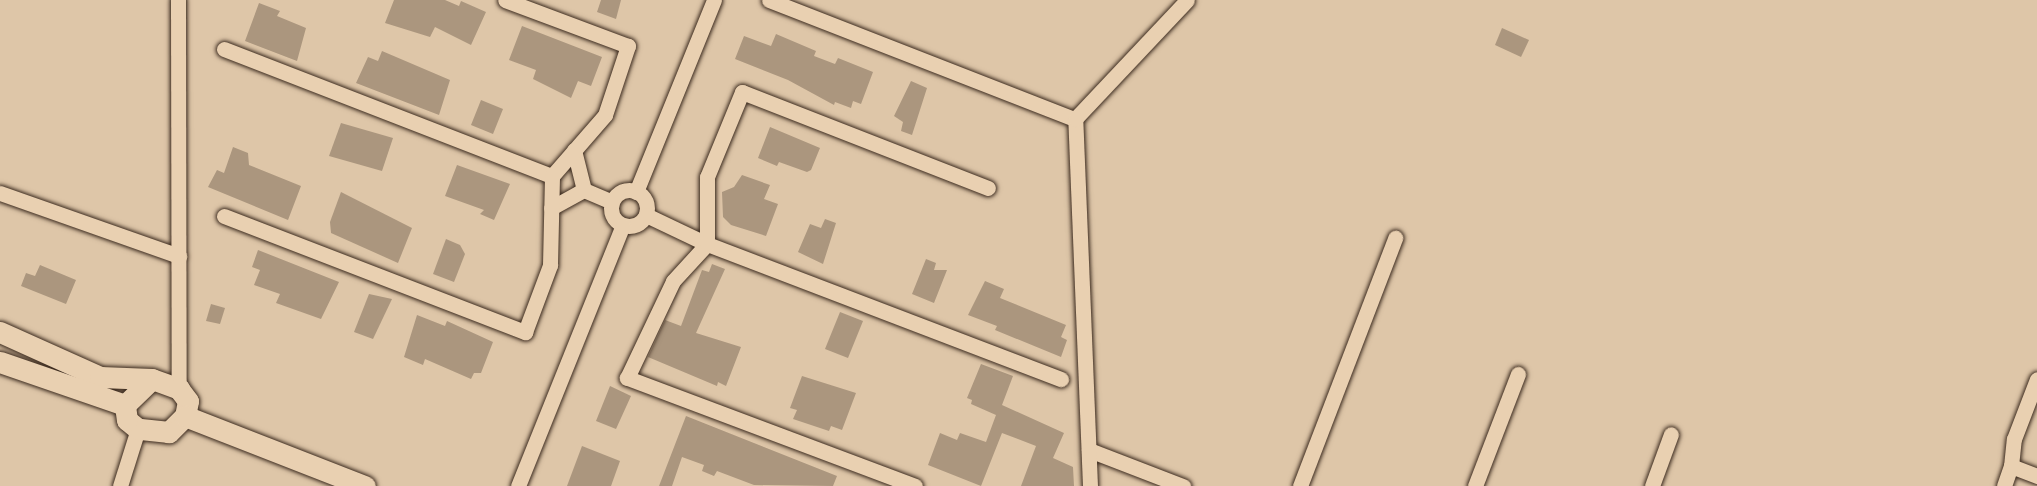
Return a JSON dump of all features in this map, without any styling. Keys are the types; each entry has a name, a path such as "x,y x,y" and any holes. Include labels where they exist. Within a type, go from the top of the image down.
{"street":[{"path":"178,0 179,389"},
{"path":"224,216 525,332 550,265 552,176 605,115 628,46 505,0"},
{"path":"636,192 714,0"},
{"path":"769,0 1075,119"},
{"path":"1090,486 1075,119 1187,0"},
{"path":"224,49 552,176"},
{"path":"915,486 627,378 673,281 707,244 708,177 742,92 988,188"},
{"path":"574,150 584,190"},
{"path":"584,190 612,202"},
{"path":"551,208 584,190"},
{"path":"627,190 636,192 647,206 646,215 632,226 623,225 611,211 612,202 627,190"},
{"path":"0,193 179,256"},
{"path":"646,215 707,244 1061,379"},
{"path":"518,486 623,225"},
{"path":"1300,486 1395,238"},
{"path":"0,332 100,377 152,379 179,389 188,401 185,416 169,432 138,429 127,420 125,405"},
{"path":"0,362 125,405"},
{"path":"1475,486 1518,374"},
{"path":"125,405 152,379"},
{"path":"2004,486 2011,466 2014,439 2037,379"},
{"path":"185,416 365,486"},
{"path":"120,486 138,429"},
{"path":"1652,486 1671,434"},
{"path":"1089,450 1183,486"},
{"path":"2011,466 2037,476"}],"building":[{"path":"394,0 445,0 459,6 461,1 486,12 471,45 435,27 430,37 385,23"},
{"path":"601,0 621,0 616,19 597,12"},
{"path":"259,3 280,11 277,16 306,28 297,61 245,41"},
{"path":"522,26 602,57 591,86 578,81 571,98 533,79 536,70 509,60"},
{"path":"1502,28 1529,40 1521,57 1495,45"},
{"path":"776,34 816,51 814,56 835,64 838,58 873,72 861,104 853,101 851,108 835,102 834,105 788,80 735,59 744,36 771,46"},
{"path":"382,51 450,80 439,115 356,83 368,57 378,61"},
{"path":"911,81 927,88 912,135 901,131 903,122 894,116"},
{"path":"481,100 503,109 493,134 471,125"},
{"path":"341,123 393,138 382,171 329,156"},
{"path":"770,127 820,148 811,170 807,172 779,162 777,166 758,158"},
{"path":"233,147 248,153 249,165 301,186 288,220 208,187 217,170 224,173"},
{"path":"457,165 510,184 494,220 480,214 484,210 445,196"},
{"path":"742,175 770,185 764,199 778,204 766,236 731,225 723,217 722,192 734,187"},
{"path":"341,192 412,228 398,263 331,233 330,222"},
{"path":"825,219 836,223 823,264 798,252 810,224 821,228"},
{"path":"446,239 460,245 465,254 454,282 433,274"},
{"path":"258,250 339,282 321,319 276,303 280,294 254,285 260,270 252,267"},
{"path":"926,259 936,263 934,270 947,270 934,303 912,294"},
{"path":"712,264 725,269 696,333 741,347 726,386 718,382 717,386 648,357 665,320 681,326 702,270 709,272"},
{"path":"40,265 76,280 66,304 21,286 26,273 35,276"},
{"path":"985,281 1004,289 1000,298 1066,325 1061,337 1067,340 1061,357 995,330 997,326 968,315"},
{"path":"369,294 392,299 373,339 354,332"},
{"path":"211,304 225,308 220,324 206,321"},
{"path":"840,312 863,321 848,358 825,349"},
{"path":"417,315 445,326 447,321 493,342 481,373 474,373 471,379 425,359 423,365 404,357"},
{"path":"981,364 1013,376 1002,405 1064,433 1053,458 1073,467 1074,486 1021,486 1036,446 1002,433 981,486 928,465 940,433 957,440 960,433 986,442 996,415 971,404 972,400 967,398"},
{"path":"802,376 856,393 842,430 831,426 829,431 793,419 797,410 790,408"},
{"path":"610,386 631,396 616,429 596,421"},
{"path":"686,416 837,476 833,486 754,485 717,471 714,476 702,471 704,465 682,457 672,486 659,486"},
{"path":"582,446 620,461 611,486 567,486"}]}
